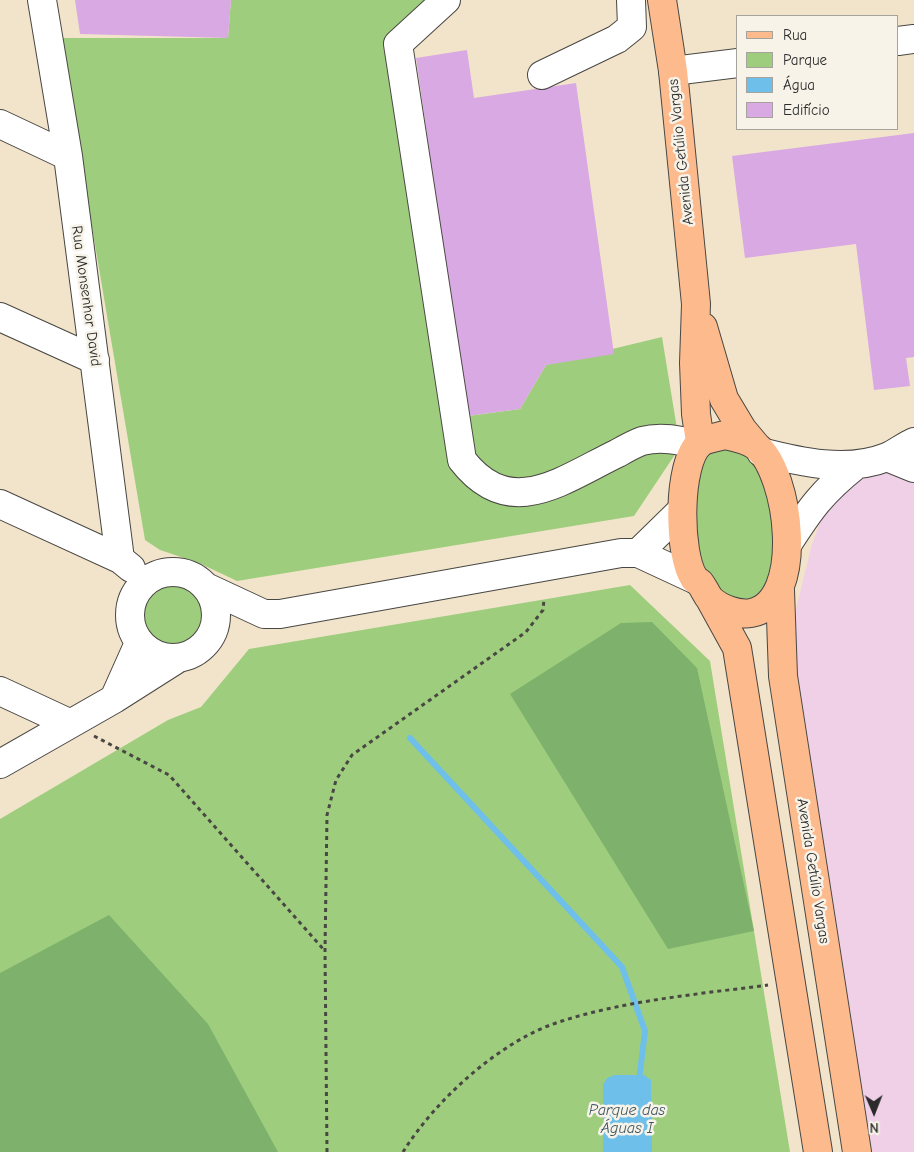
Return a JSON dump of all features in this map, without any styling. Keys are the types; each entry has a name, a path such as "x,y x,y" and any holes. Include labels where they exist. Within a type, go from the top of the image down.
{"main road":[{"name":"Avenida Getúlio Vargas","path":"662,0 674,71 696,304 694,362 699,444"},
{"name":"Avenida Getúlio Vargas","path":"696,304 724,399 742,429 759,449"},
{"path":"702,589 728,610 742,614 752,613 772,603 780,590 786,568 787,545 781,495 768,462 759,449 740,439 725,435 699,444 689,458 682,510 685,549 702,589 737,648 818,1152"},
{"name":"Avenida Getúlio Vargas","path":"780,590 783,676 857,1152"}],"street":[{"name":"Rua Monsenhor David","path":"42,0 68,156 120,559"},
{"path":"446,0 398,44 462,460 473,474 489,486 518,494 542,490 642,441 674,438 699,444"},
{"path":"542,75 617,39 632,27 631,0"},
{"path":"899,41 914,39"},
{"path":"674,71 736,63"},
{"path":"0,124 68,156"},
{"path":"0,316 95,360"},
{"path":"759,449 815,463 856,465 887,457 914,442"},
{"path":"887,457 914,468"},
{"path":"787,545 813,504 831,485 856,465"},
{"path":"0,504 120,559 147,580"},
{"path":"638,553 682,510"},
{"path":"211,637 264,614 280,614 621,553 638,553 702,589"},
{"path":"177,659 156,655 139,643 132,631 129,617 131,603 137,590 147,580 160,574 173,572 191,576 206,587 264,614"},
{"path":"0,764 177,659 190,656 202,648 211,637 216,624 216,610 213,598 206,587"},
{"path":"114,698 139,643"},
{"path":"0,691 68,723"}],"path":[{"path":"327,1152 325,951 327,815 336,780 352,755 526,632 543,610 544,599"},
{"path":"68,723 169,775 325,951"},
{"path":"403,1152 413,1137 453,1090 506,1047 561,1021 667,998 791,982"}],"shaded area":[{"path":"877,467 914,476 914,1152 869,1152 788,642 812,544 831,493"}],"green space":[{"path":"231,0 436,0 386,44 468,416 520,409 546,365 662,337 680,447 634,516 237,581 199,563 160,550 145,540 60,38 228,38"},
{"path":"735,448 751,461 762,476 769,492 773,509 773,584 747,604 722,595 709,577 699,554 691,507 703,458 715,449"},
{"path":"187,580 208,599 209,627 190,647 162,649 142,630 140,602 159,582"},
{"path":"630,585 710,661 790,1152 0,1152 0,819 168,720 201,707 249,649"},
{"path":"652,622 697,668 754,931 668,949 510,694 621,623"},
{"path":"109,915 208,1024 278,1152 0,1152 0,973"}],"water":[{"name":"Parque das Águas I","path":"615,1075 644,1075 651,1080 652,1152 603,1152 603,1085 607,1078"}],"building":[{"path":"75,0 231,0 228,38 80,34"},
{"path":"467,50 474,98 576,83 614,354 546,365 520,409 467,416 416,58"},
{"path":"914,133 914,357 906,358 910,386 874,390 856,244 745,258 732,156"}],"waterway":[{"path":"410,738 622,967 645,1031 639,1081"}]}
